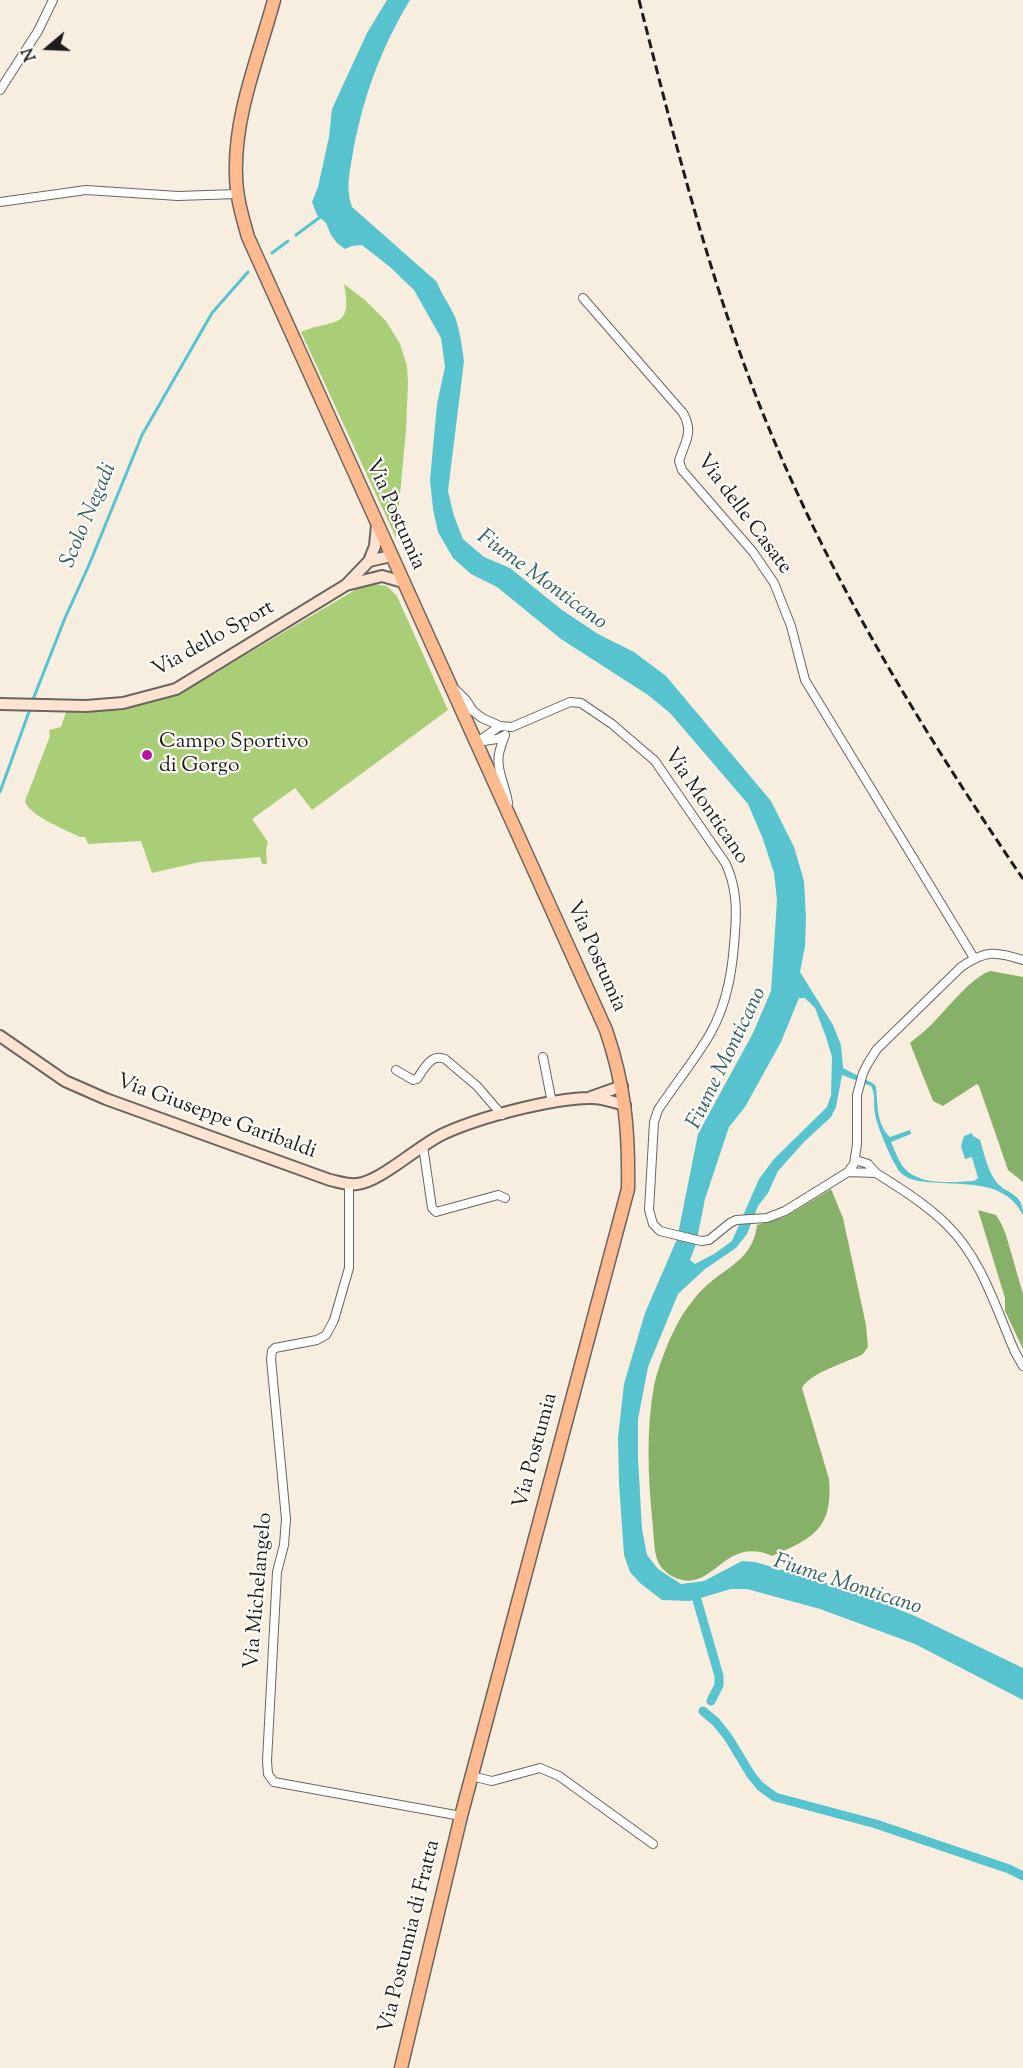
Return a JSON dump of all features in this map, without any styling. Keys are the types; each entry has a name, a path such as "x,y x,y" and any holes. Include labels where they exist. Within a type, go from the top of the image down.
{"main road":[{"name":"Via Postumia","path":"271,3 238,134 236,161 237,194 254,251 606,1030 623,1095 629,1140 628,1189 461,1816"},
{"name":"Via Postumia di Fratta","path":"401,2068 461,1816"}],"street":[{"path":"0,90 38,31 53,0"},
{"path":"0,202 86,190 178,196 237,194"},
{"name":"Via delle Casate","path":"583,298 683,413 689,424 689,432 679,461 682,470 753,552 774,583 791,626 805,680 974,958"},
{"path":"369,561 375,546 377,525"},
{"path":"369,561 392,557"},
{"path":"367,578 392,557"},
{"name":"Via dello Sport","path":"0,705 86,706 123,703 176,689 346,585 369,561"},
{"path":"346,585 382,576 403,582"},
{"path":"451,686 466,699 473,711 500,726"},
{"name":"Via Monticano","path":"500,726 512,727 570,702 581,704 612,724 655,761 726,864 734,884 736,916 733,954 723,1004 711,1032 658,1110 654,1122 649,1210 653,1224 663,1232 701,1241 709,1240 736,1220 767,1218 785,1211 848,1172"},
{"path":"477,742 500,726"},
{"path":"477,742 497,740 512,727"},
{"path":"505,735 499,754 499,768 506,787 509,814"},
{"path":"848,1172 856,1160 857,1095 863,1073 877,1049 961,967 974,958 990,953 1023,960"},
{"name":"Via Giuseppe Garibaldi","path":"0,1036 65,1081 106,1099 349,1185"},
{"path":"396,1070 413,1080 417,1079 433,1058 438,1056 477,1086 502,1115"},
{"path":"543,1057 552,1103"},
{"path":"349,1185 372,1180 445,1134 502,1115 552,1103 623,1095"},
{"path":"591,1098 623,1095"},
{"path":"857,1144 876,1173 934,1214 957,1236 975,1262 1023,1366"},
{"path":"423,1146 432,1208 436,1212 498,1195 505,1198"},
{"path":"856,1160 868,1164"},
{"path":"848,1172 876,1173"},
{"name":"Via Michelangelo","path":"349,1185 349,1268 334,1320 326,1335 317,1340 275,1348 270,1359 286,1519 284,1545 277,1572 274,1608 268,1774 274,1782 461,1816"},
{"path":"471,1776 492,1781 540,1768 559,1776 653,1844"}],"green space":[{"path":"344,284 365,300 386,321 400,344 407,366 406,430 396,538 301,332 331,323 343,316 346,309"},
{"path":"374,584 387,586 397,596 448,710 312,810 295,788 252,819 268,842 267,864 262,864 260,857 200,862 152,873 141,841 88,844 85,837 80,837 48,822 28,806 25,801 50,736 49,730 61,727 66,712 130,707 179,692 205,679 360,587"},
{"path":"991,971 1023,977 1023,1182 1008,1170 979,1086 977,1084 943,1106 933,1101 910,1043 932,1024 968,986"},
{"path":"831,1189 843,1218 866,1325 868,1347 863,1354 813,1377 802,1388 829,1479 828,1509 824,1520 810,1537 772,1556 755,1551 741,1553 729,1558 698,1579 686,1581 672,1576 661,1567 656,1554 649,1468 651,1402 656,1377 666,1349 683,1314 697,1296 745,1254 755,1237 757,1225 785,1217"},
{"path":"978,1210 996,1215 1006,1235 1023,1294 1023,1349 1005,1311 1005,1298"}],"water":[{"path":"387,0 410,0 390,36 374,73 353,152 349,193 352,207 437,282 455,317 464,361 448,491 463,539 484,557 510,568 562,610 598,634 634,652 666,676 771,801 794,847 804,881 805,946 800,972 833,1025 841,1045 843,1068 876,1087 878,1114 885,1132 890,1137 910,1130 911,1134 891,1142 902,1165 911,1174 927,1180 974,1181 978,1178 972,1157 965,1159 961,1146 964,1136 972,1133 980,1140 987,1163 998,1184 1018,1199 1022,1208 1023,1215 1015,1203 994,1189 968,1184 920,1181 910,1179 901,1173 879,1127 871,1086 842,1075 836,1107 831,1117 778,1171 768,1193 758,1206 747,1234 736,1248 705,1269 678,1294 648,1367 638,1419 642,1529 647,1555 658,1569 681,1584 704,1581 742,1561 755,1562 848,1589 915,1616 1023,1668 1023,1700 915,1644 820,1609 747,1589 731,1589 690,1601 662,1600 630,1572 624,1555 619,1483 618,1437 624,1384 645,1313 677,1239 698,1134 753,1033 771,991 777,900 774,873 748,804 670,713 648,695 561,639 497,587 471,574 453,558 438,532 430,480 437,404 445,367 441,338 414,290 362,245 345,249 337,243 326,223 317,215 312,202 318,187 329,137 332,109 367,33","holes":["799,998 805,998 815,1008 832,1057 831,1095 827,1107 774,1159 759,1179 732,1241 695,1264 690,1260 696,1244 705,1199 729,1127 745,1107 781,1042"]}],"waterway":[{"name":"Scolo Negadi","path":"296,235 323,215"},
{"name":"Scolo Negadi","path":"272,253 288,241"},
{"name":"Scolo Negadi","path":"32,702 142,435 212,313 248,272"},
{"name":"Scolo Negadi","path":"0,792 30,709"},
{"path":"695,1593 719,1676 719,1685 711,1701"},
{"path":"703,1711 728,1737 760,1786 775,1797 876,1824 1009,1869 1023,1876"}],"railway":[{"path":"639,0 678,150 721,299 756,396 783,461 812,524 876,645 947,763 1023,879"}],"place":[{"name":"Campo Sportivo di Gorgo","path":"147,755"}],"water label":[{"name":"Fiume Monticano","path":"541,581"},
{"name":"Fiume Monticano","path":"728,1059"},
{"name":"Fiume Monticano","path":"847,1586"}]}
